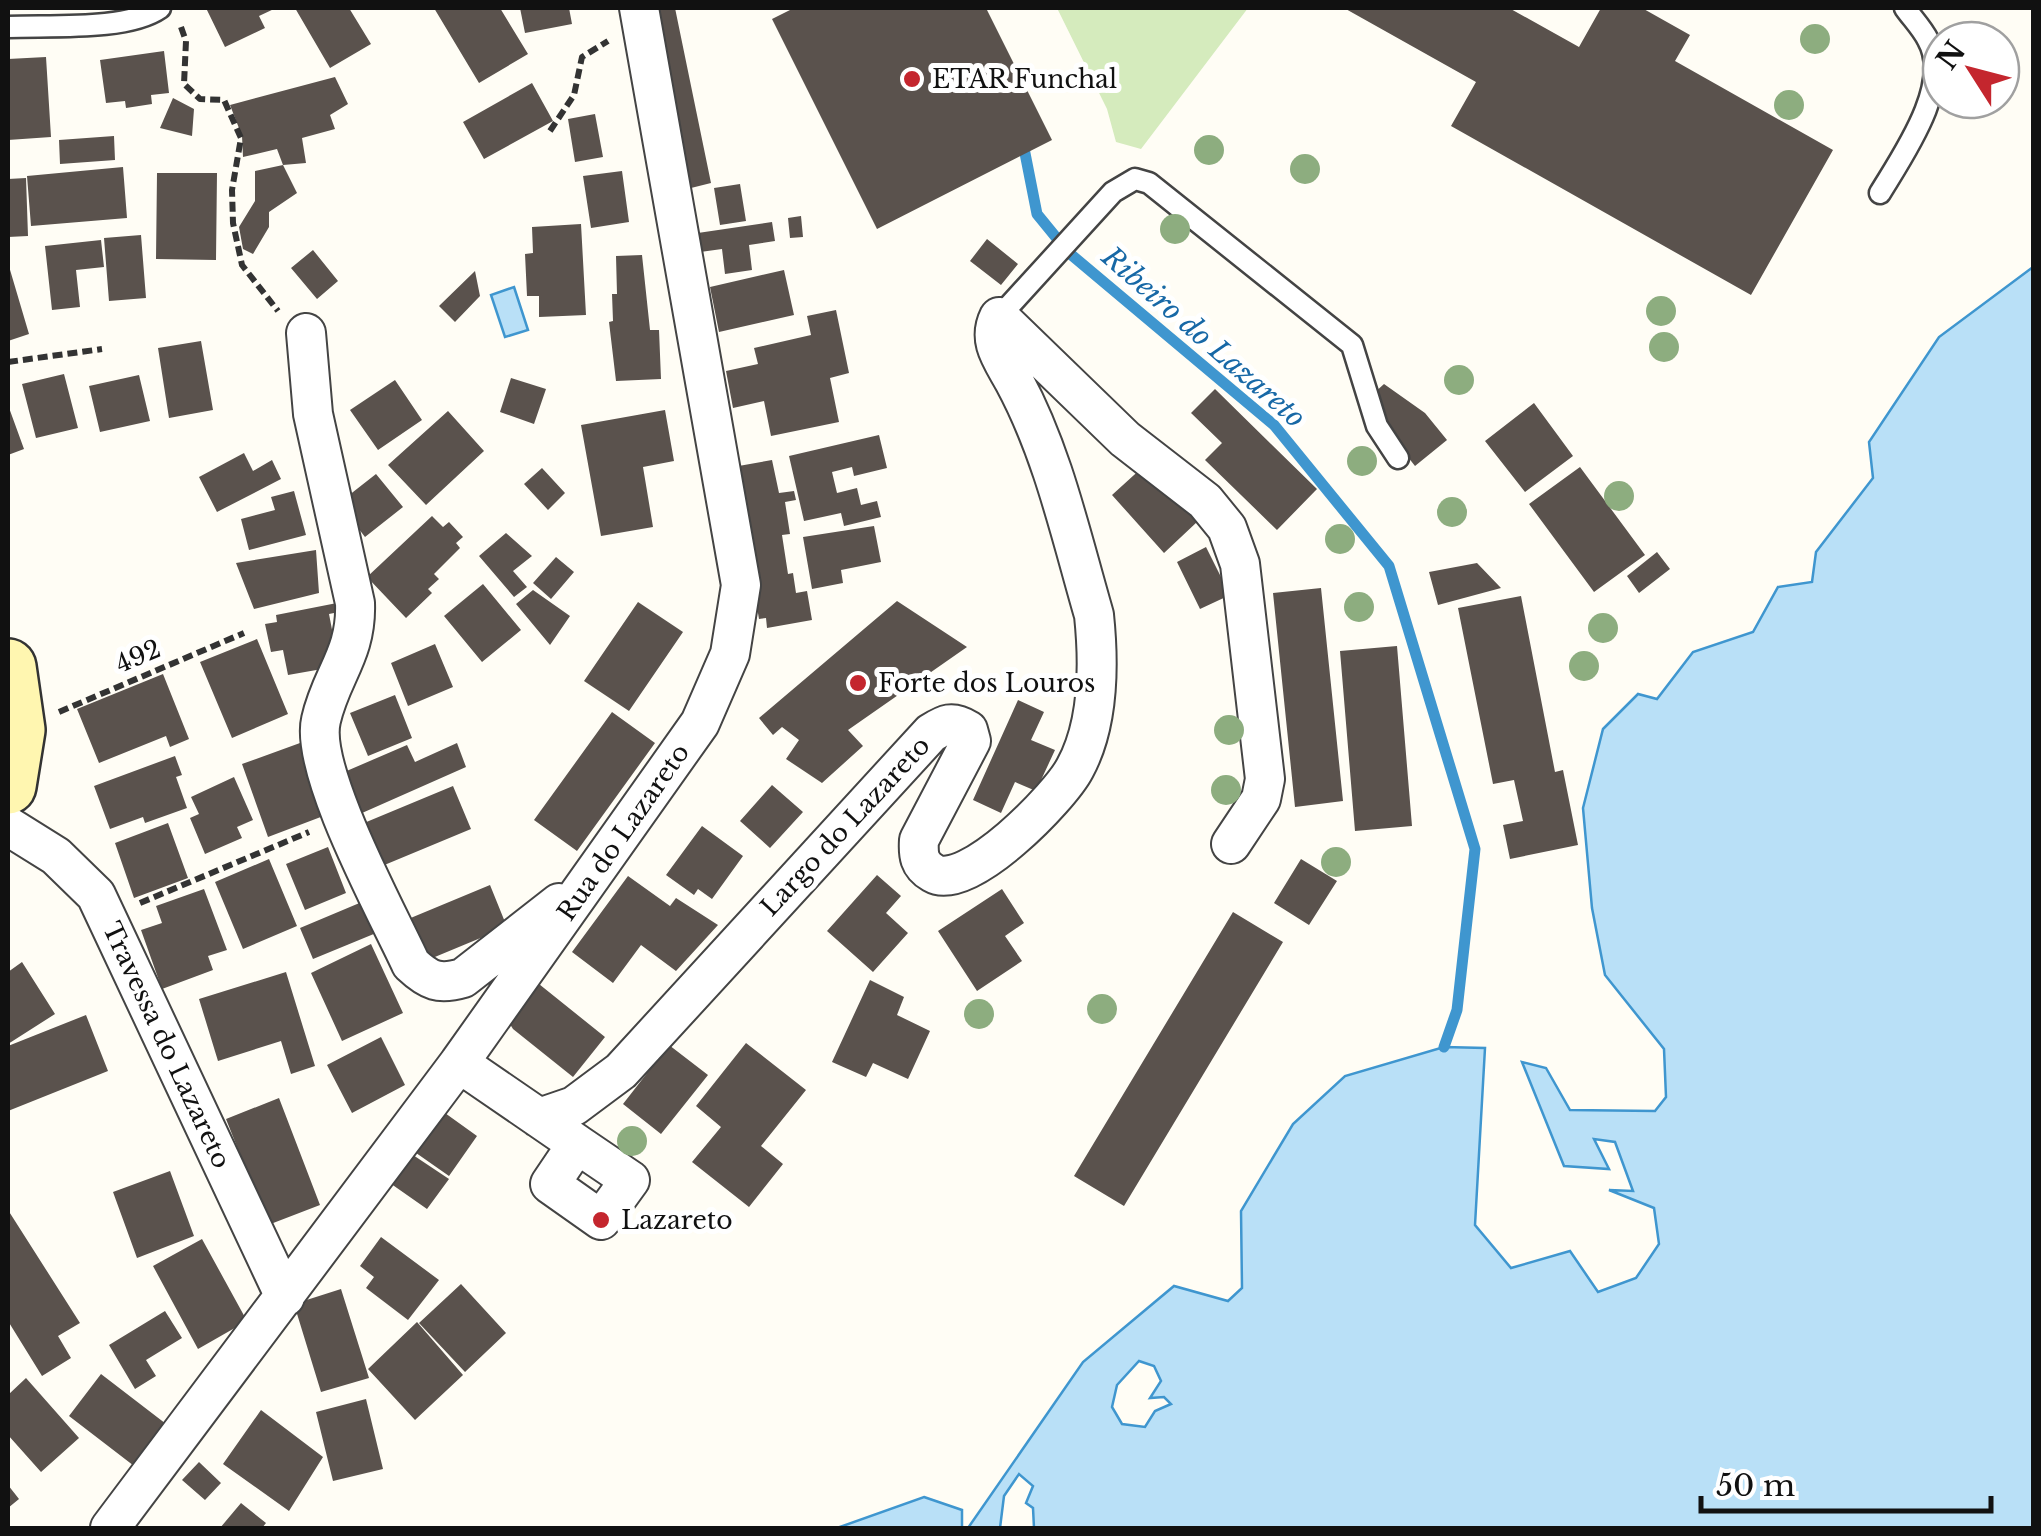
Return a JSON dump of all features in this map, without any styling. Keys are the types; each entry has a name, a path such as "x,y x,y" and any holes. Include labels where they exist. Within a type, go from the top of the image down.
{"main road":[{"path":"8,668 17,730 8,786"}],"street":[{"name":"Rua do Lazareto","path":"110,1528 459,1064 591,878 700,724 730,654 742,585 638,8"},
{"path":"999,317 1125,440 1206,501 1227,528 1240,564 1266,779 1260,799 1231,844"},
{"name":"Largo do Lazareto","path":"539,1118 574,1106 621,1071 930,732 946,723 958,724 968,730 971,741 919,840 918,856 928,871 943,878 960,874 998,851 1074,771 1088,738 1098,648 1094,615 1034,418 996,347 992,331 999,317"},
{"path":"297,328 355,603 356,632 320,721 320,747 344,817 411,964 427,980 444,983 464,978 591,878"},
{"name":"Travessa do Lazareto","path":"8,826 56,856 96,895 285,1297"},
{"path":"459,1064 577,1144"}],"lane":[{"path":"8,27 112,22 148,16 160,8"},
{"path":"1880,193 1918,129 1933,90 1931,43 1905,8"},
{"path":"999,317 1112,192 1135,179 1163,190 1352,345 1377,426 1398,458"}],"path":[{"path":"180,24 186,41 184,84 200,99 224,100 241,138 232,190 233,223 242,265 297,328"},
{"path":"550,132 574,96 582,57 594,46 616,39 629,56 647,56"},
{"path":"8,362 102,350"},
{"name":"492","path":"48,716 244,633"},
{"path":"107,917 344,817"}],"green space":[{"path":"1057,8 1248,8 1141,149 1116,142 1107,109"}],"water":[{"path":"2033,267 2033,1528 1034,1528 1033,1508 1026,1503 1033,1486 1019,1474 1004,1496 1000,1528 968,1528 1083,1362 1174,1286 1228,1301 1242,1288 1241,1211 1293,1124 1345,1076 1444,1047 1485,1048 1475,1225 1511,1268 1570,1251 1598,1292 1636,1278 1659,1244 1654,1208 1609,1190 1633,1191 1615,1142 1594,1139 1609,1169 1564,1166 1522,1062 1546,1068 1570,1110 1655,1111 1666,1097 1664,1049 1605,975 1592,908 1583,808 1603,729 1638,694 1657,699 1693,652 1753,632 1778,587 1812,582 1816,552 1873,478 1869,442 1939,337","holes":["1139,1361 1154,1366 1161,1381 1150,1398 1164,1397 1171,1404 1155,1411 1145,1427 1122,1424 1112,1407 1117,1385"]},
{"path":"514,287 528,330 505,337 491,295"},
{"path":"924,1497 962,1510 962,1528 837,1528"}],"building":[{"path":"206,8 276,8 259,16 265,28 225,47"},
{"path":"295,8 349,8 371,44 330,68"},
{"path":"434,8 500,8 528,54 479,83"},
{"path":"520,8 569,8 572,24 525,33"},
{"path":"644,8 675,8 711,183 683,190"},
{"name":"ETAR Funchal","path":"794,8 986,8 1052,140 877,229 772,19"},
{"path":"1344,8 1509,8 1579,47 1601,8 1642,8 1690,35 1675,61 1833,150 1751,295 1451,126 1476,82"},
{"path":"164,51 169,93 151,95 152,104 126,108 125,101 106,103 100,60"},
{"path":"46,57 51,137 8,140 8,59"},
{"path":"335,77 348,104 330,115 335,129 302,138 306,163 283,165 277,149 243,157 242,136 230,105"},
{"path":"532,83 553,121 484,159 463,122"},
{"path":"173,98 194,109 192,136 160,128"},
{"path":"595,114 603,157 575,162 568,119"},
{"path":"114,136 115,160 60,164 59,140"},
{"path":"283,165 297,193 269,212 269,227 253,254 243,249 239,227 255,201 255,171"},
{"path":"123,167 127,218 31,226 27,176"},
{"path":"622,171 629,222 591,228 583,176"},
{"path":"157,173 217,173 216,260 156,259"},
{"path":"26,178 28,236 8,237 8,179"},
{"path":"740,184 746,221 720,225 714,188"},
{"path":"801,216 803,237 790,238 788,218"},
{"path":"772,222 775,241 749,245 752,270 725,274 722,249 693,253 691,234"},
{"path":"581,224 586,315 539,317 539,296 527,296 525,254 533,253 532,227"},
{"path":"141,235 146,298 109,301 104,238"},
{"path":"987,239 1018,264 1001,285 970,261"},
{"path":"101,240 104,267 76,270 80,307 52,310 45,246"},
{"path":"313,250 338,281 317,299 291,268"},
{"path":"642,255 650,330 659,330 661,379 616,381 609,322 613,321 612,294 617,294 616,256"},
{"path":"8,263 29,334 8,341"},
{"path":"784,270 794,315 719,332 710,287"},
{"path":"475,271 480,296 455,322 439,306"},
{"path":"836,310 849,373 830,378 839,422 771,436 764,401 733,408 726,371 758,364 754,348 811,335 807,316"},
{"path":"201,341 213,410 169,418 158,348"},
{"path":"64,374 78,428 36,438 22,384"},
{"path":"139,375 150,421 100,432 89,386"},
{"path":"511,378 546,389 534,424 500,412"},
{"path":"395,380 422,420 378,450 350,410"},
{"path":"1384,384 1425,413 1447,440 1415,466 1393,438 1373,394"},
{"path":"1215,389 1317,489 1277,530 1205,460 1222,443 1191,413"},
{"path":"1534,403 1573,456 1525,492 1485,441"},
{"path":"8,405 24,449 8,455"},
{"path":"665,410 674,461 643,467 653,527 601,536 581,425"},
{"path":"448,411 484,451 426,505 388,465"},
{"path":"879,435 887,468 854,476 852,467 832,472 837,493 857,488 861,505 877,501 881,517 844,526 841,513 804,521 789,456"},
{"path":"244,453 253,471 272,460 281,479 217,512 199,477"},
{"path":"772,460 779,493 794,491 796,500 785,502 790,534 782,535 788,574 793,573 796,593 807,591 812,620 767,628 766,618 759,619 733,467"},
{"path":"1145,465 1197,522 1164,553 1112,495"},
{"path":"1580,467 1645,555 1594,592 1529,504"},
{"path":"542,468 565,493 548,510 524,484"},
{"path":"376,474 403,507 365,537 339,503"},
{"path":"294,491 306,535 249,550 241,519 275,510 271,497"},
{"path":"432,516 443,527 449,522 463,537 456,543 460,548 434,574 439,579 428,589 432,593 406,618 367,577"},
{"path":"874,526 881,562 841,570 843,583 812,589 803,537"},
{"path":"506,533 532,556 513,571 527,587 514,597 479,556"},
{"path":"1206,547 1230,595 1200,609 1177,562"},
{"path":"316,550 319,593 254,609 236,563"},
{"path":"1657,552 1670,569 1639,593 1627,576"},
{"path":"556,557 574,572 551,599 533,583"},
{"path":"1477,563 1501,588 1438,605 1429,572"},
{"path":"483,584 521,630 482,662 444,616"},
{"path":"1321,588 1343,801 1295,807 1273,593"},
{"path":"533,590 570,616 550,645 516,604"},
{"path":"1521,596 1555,772 1563,770 1578,845 1510,859 1503,825 1523,821 1514,780 1493,784 1458,608"},
{"name":"Forte dos Louros","path":"897,601 967,647 848,730 863,746 822,783 786,759 799,740 782,727 773,735 759,718"},
{"path":"638,602 683,632 629,711 584,681"},
{"path":"337,603 339,612 329,614 339,666 288,675 283,650 271,652 265,624 277,622 276,615"},
{"path":"257,639 288,714 232,738 200,662"},
{"path":"435,644 453,687 408,706 391,663"},
{"path":"1397,646 1412,826 1355,831 1340,651"},
{"path":"163,674 189,739 170,747 166,736 99,763 77,709"},
{"path":"395,695 412,738 368,756 350,713"},
{"path":"1018,700 1044,712 1031,740 1055,750 1036,791 1015,782 1001,813 973,800"},
{"path":"612,712 655,743 577,851 534,820"},
{"path":"300,743 326,815 268,837 242,764"},
{"path":"457,743 466,767 353,817 335,776 407,745 415,762"},
{"path":"175,756 182,775 176,777 187,808 145,823 143,817 110,829 94,786"},
{"path":"234,777 253,820 237,827 242,838 205,854 190,818 199,814 191,797"},
{"path":"772,785 803,812 770,848 740,821"},
{"path":"453,786 471,829 382,866 364,823"},
{"path":"168,823 188,878 134,898 115,843"},
{"path":"702,826 743,856 712,899 698,889 694,895 666,875"},
{"path":"328,847 346,893 305,910 286,864"},
{"path":"269,859 297,926 243,949 215,882"},
{"path":"1301,859 1337,881 1309,925 1274,903"},
{"path":"877,875 901,896 886,913 908,933 873,972 827,931"},
{"path":"628,876 670,906 676,898 718,925 676,971 641,945 613,983 572,952"},
{"path":"490,885 507,927 418,964 401,922"},
{"path":"204,889 227,950 208,956 213,970 162,989 141,930 162,923 156,906"},
{"path":"1002,889 1024,923 1005,936 1022,961 977,991 938,931"},
{"path":"369,899 381,931 313,959 300,928"},
{"path":"1233,912 1283,942 1124,1206 1074,1176"},
{"path":"371,944 403,1013 342,1041 311,973"},
{"path":"22,962 55,1014 8,1044 8,972"},
{"path":"286,972 315,1066 291,1074 281,1041 218,1061 199,999"},
{"path":"534,980 605,1037 573,1077 508,1021"},
{"path":"870,980 904,997 897,1015 930,1031 908,1079 873,1063 866,1077 832,1062"},
{"path":"86,1015 108,1071 8,1111 8,1046"},
{"path":"381,1037 405,1085 352,1113 327,1065"},
{"path":"746,1043 806,1090 761,1146 783,1164 749,1207 692,1162 721,1127 696,1106"},
{"path":"669,1045 708,1075 661,1134 623,1104"},
{"path":"279,1098 320,1205 268,1225 226,1119"},
{"path":"438,1108 477,1136 449,1176 409,1148"},
{"path":"407,1151 449,1179 427,1209 387,1181"},
{"path":"170,1171 194,1236 137,1258 113,1192"},
{"path":"8,1210 80,1323 58,1336 71,1358 42,1376 8,1321"},
{"path":"381,1237 439,1280 408,1320 366,1288 374,1277 360,1266"},
{"path":"202,1239 247,1321 198,1349 153,1266"},
{"path":"461,1284 506,1333 465,1372 419,1323"},
{"path":"341,1289 369,1378 321,1392 294,1304"},
{"path":"165,1311 182,1338 146,1360 156,1376 135,1389 109,1345"},
{"path":"417,1322 463,1375 415,1420 368,1369"},
{"path":"101,1374 170,1427 138,1469 69,1416"},
{"path":"26,1378 79,1438 41,1472 8,1435 8,1395"},
{"path":"366,1399 383,1469 333,1481 316,1412"},
{"path":"261,1410 323,1457 289,1511 223,1464"},
{"path":"199,1462 221,1483 205,1500 182,1480"},
{"path":"8,1485 19,1499 8,1508"},
{"path":"241,1503 266,1523 262,1528 220,1528"}],"waterway":[{"name":"Ribeiro do Lazareto","path":"1023,143 1037,214 1068,252 1274,425 1389,566 1475,849 1457,1010 1444,1047"}],"place":[{"name":"ETAR Funchal","path":"912,79"},
{"name":"Forte dos Louros","path":"858,683"},
{"name":"Lazareto","path":"601,1220"}]}
